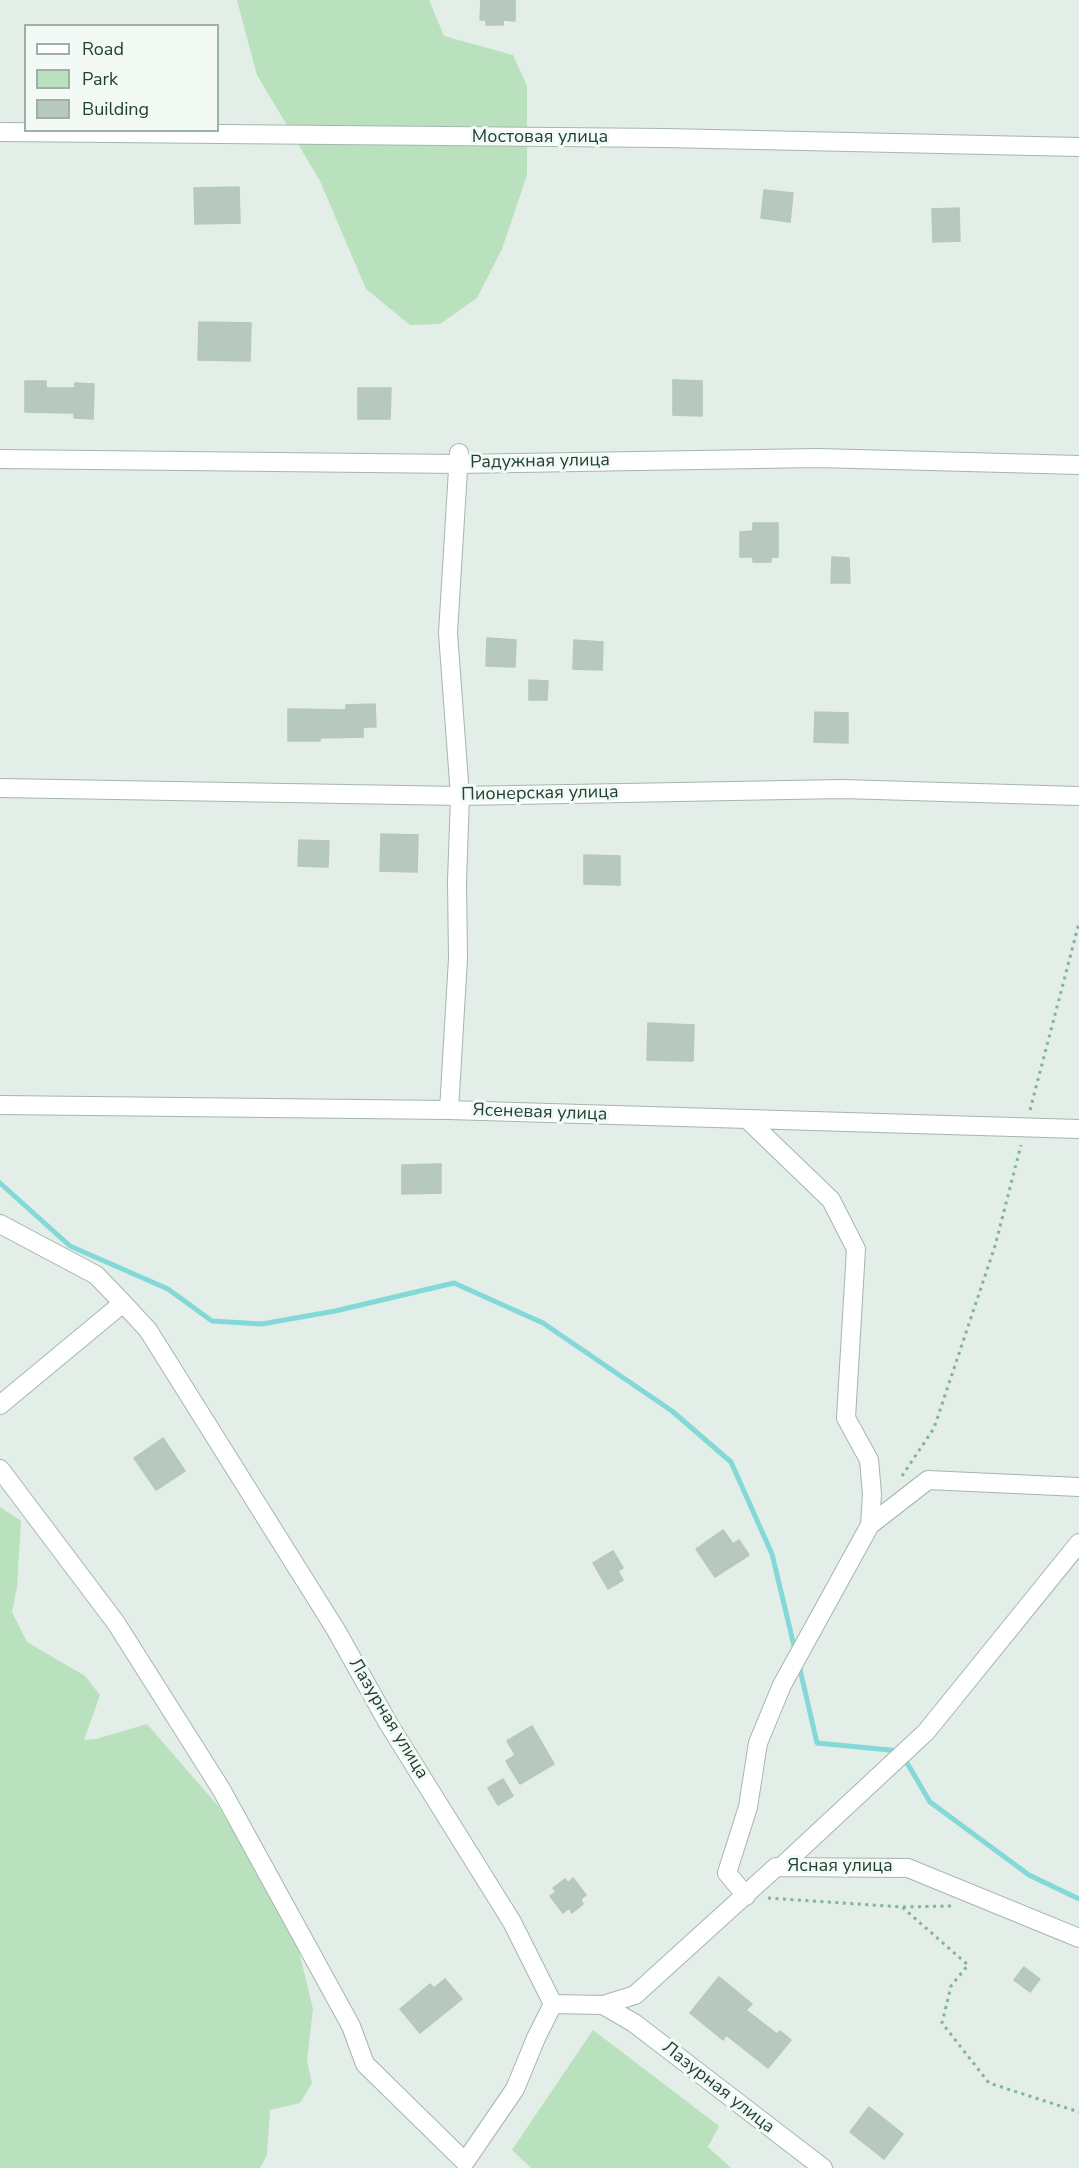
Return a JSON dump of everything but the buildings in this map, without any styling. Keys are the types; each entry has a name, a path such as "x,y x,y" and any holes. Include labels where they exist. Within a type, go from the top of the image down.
{"street":[{"name":"Мостовая улица","path":"0,132 665,138 1079,147"},
{"path":"449,1110 458,959 457,881 460,796 448,633 458,458"},
{"name":"Радужная улица","path":"0,459 818,458 1079,465"},
{"name":"Пионерская улица","path":"0,788 460,796 842,789 1079,796"},
{"name":"Ясеневая улица","path":"0,1105 449,1110 1079,1129"},
{"path":"748,1120 831,1200 856,1249 846,1418 869,1460 872,1494 870,1525"},
{"name":"Лазурная улица","path":"0,1224 96,1275 148,1330 336,1630 388,1723 512,1922 553,2004 603,2005 634,2023 823,2168"},
{"path":"0,1405 123,1303"},
{"path":"0,1469 116,1623 221,1789 351,2026 365,2064 465,2162 515,2090 536,2037 553,2004"},
{"path":"746,1896 727,1873 748,1807 758,1743 782,1685 870,1525 928,1480 1079,1487"},
{"path":"781,1867 926,1732 1079,1543"},
{"name":"Ясная улица","path":"603,2005 635,1995 776,1867 908,1868 1079,1938"}],"path":[{"path":"902,1477 934,1428 995,1246 1079,923"},
{"path":"746,1896 902,1907 968,1965 951,1986 942,2023 989,2083 1079,2112"}],"green space":[{"path":"237,0 429,0 444,36 513,55 527,86 527,175 502,249 477,298 440,324 410,325 366,289 320,181 257,75"},
{"path":"0,1507 21,1521 17,1587 12,1612 27,1642 85,1676 100,1695 84,1740 96,1739 147,1724 219,1807 296,1939 313,2009 307,2061 312,2083 300,2103 270,2110 267,2155 260,2168 0,2168"},
{"path":"593,2030 719,2126 708,2147 731,2168 531,2168 512,2150"}],"waterway":[{"path":"0,1183 70,1246 168,1289 212,1321 262,1324 335,1311 454,1283 543,1323 672,1411 731,1462 772,1554 795,1650"},
{"path":"799,1665 817,1743 900,1751 930,1802 1029,1875 1079,1899"}]}
